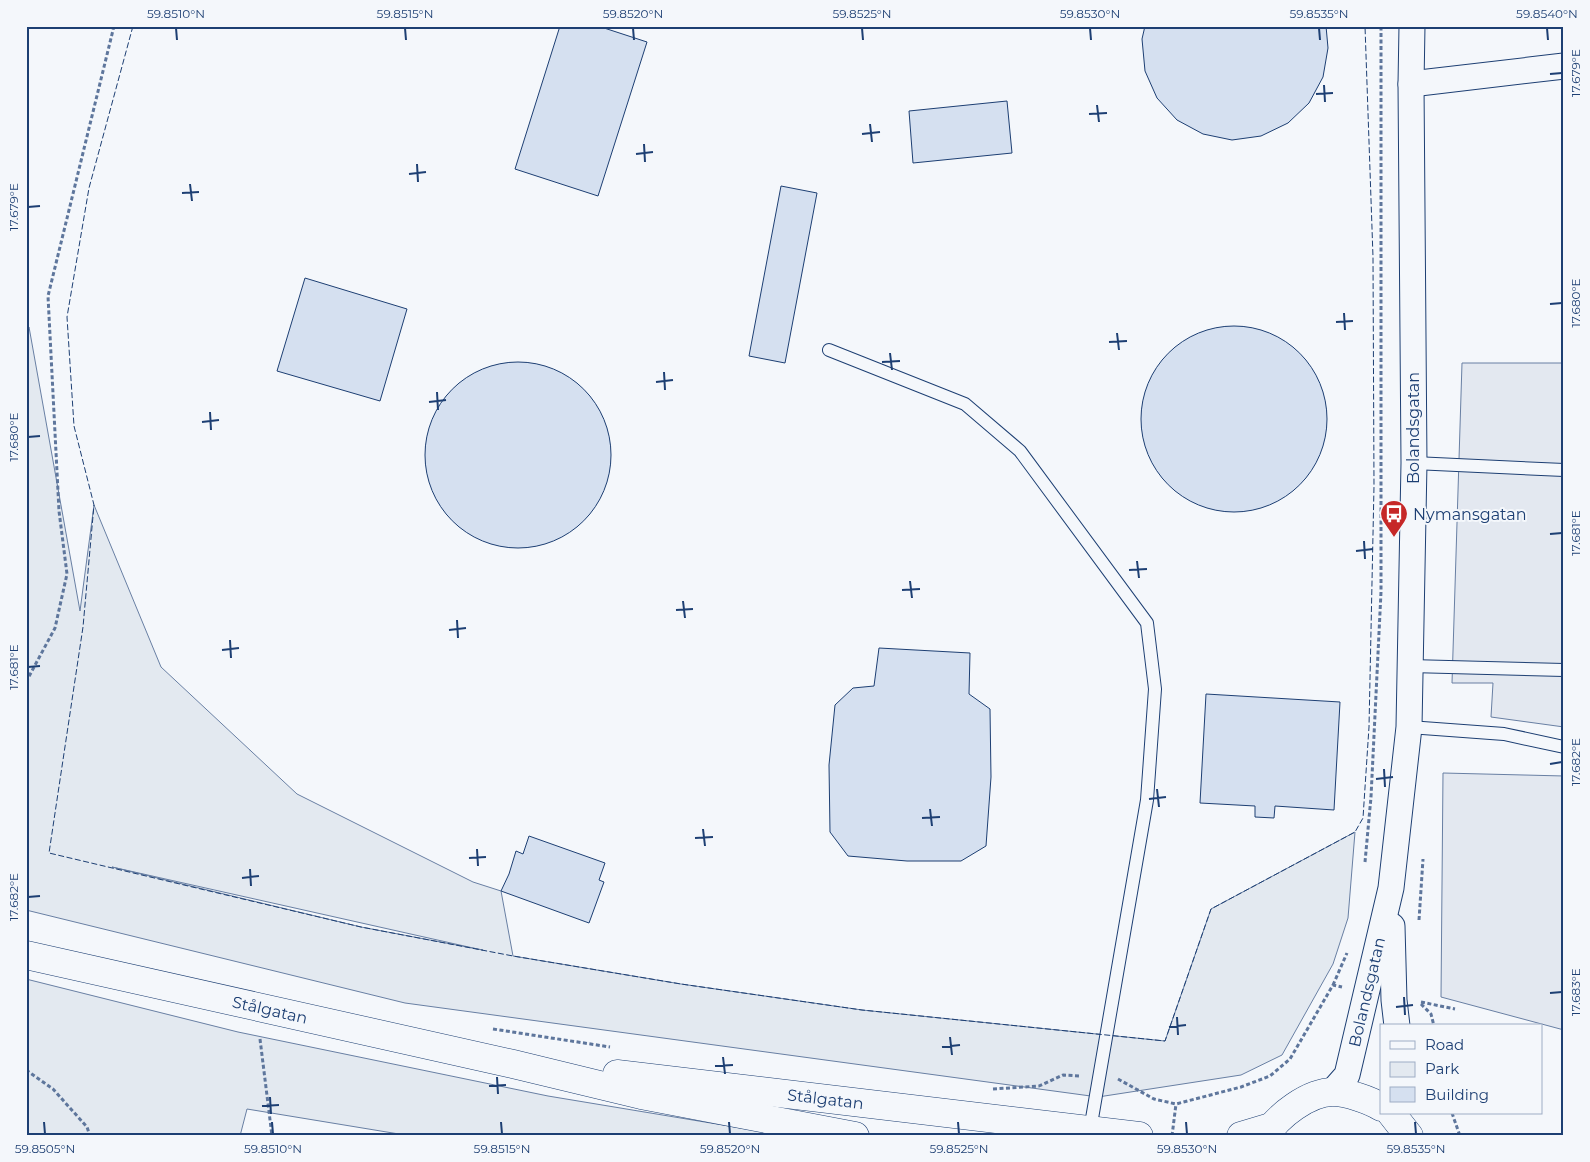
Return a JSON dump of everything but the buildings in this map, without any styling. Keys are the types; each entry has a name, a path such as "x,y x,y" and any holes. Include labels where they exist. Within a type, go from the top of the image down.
{"main road":[{"name":"Stålgatan","path":"26,955 513,1064 641,1095 854,1136"},
{"name":"Stålgatan","path":"513,1064 621,1074 1139,1136"},
{"path":"1241,1136 1268,1131 1291,1107 1316,1096 1332,1092 1369,1100 1380,1106"}],"street":[{"name":"Bolandsgatan","path":"1397,1024 1394,1000 1392,888 1409,727 1414,464 1412,26"},
{"path":"1411,84 1564,66"},
{"name":"Bolandsgatan","path":"1332,1092 1347,1075 1392,888"}],"lane":[{"path":"829,350 965,404 1020,451 1146,623 1155,689 1146,800 1090,1130"},
{"path":"1414,464 1564,470"},
{"path":"1410,666 1564,670"},
{"path":"1409,727 1504,734 1564,747"}],"path":[{"path":"26,682 55,628 67,574 59,511 48,296 114,26"},
{"path":"1365,864 1371,797 1381,592 1381,26"},
{"path":"992,1089 1039,1086 1063,1075 1118,1079 1154,1099 1176,1104 1241,1087 1270,1076 1290,1058 1333,985 1348,950"},
{"path":"1333,985 1367,995"},
{"path":"1434,1024 1431,1014 1419,1002 1455,1009"},
{"path":"486,1028 620,1048"},
{"path":"260,1039 272,1136"},
{"path":"26,1070 54,1089 87,1127 90,1136"},
{"path":"1172,1136 1176,1104"},
{"path":"1452,1114 1460,1136"}],"green space":[{"path":"29,327 80,611 94,505 161,667 297,794 473,882 501,891 513,956 681,984 862,1010 1165,1041 1211,909 1355,832 1348,918 1333,964 1282,1055 1241,1075 1098,1097 405,1003 26,910 26,332","holes":["112,867 477,949 361,927"]},
{"path":"26,979 238,1032 548,1096 789,1136 411,1136 247,1109 240,1136 26,1136"}],"shaded area":[{"path":"1462,363 1564,363 1564,727 1491,717 1493,683 1452,683"},
{"path":"1443,773 1564,776 1564,1030 1441,997"}],"fence":[{"path":"133,26 89,188 67,317 74,426 94,505 83,627 49,853 361,927 513,956 681,984 862,1010 1165,1041 1211,909 1355,832 1363,818 1369,727 1374,486 1373,257 1365,26"}],"place":[{"name":"Nymansgatan","path":"1394,538"}]}
